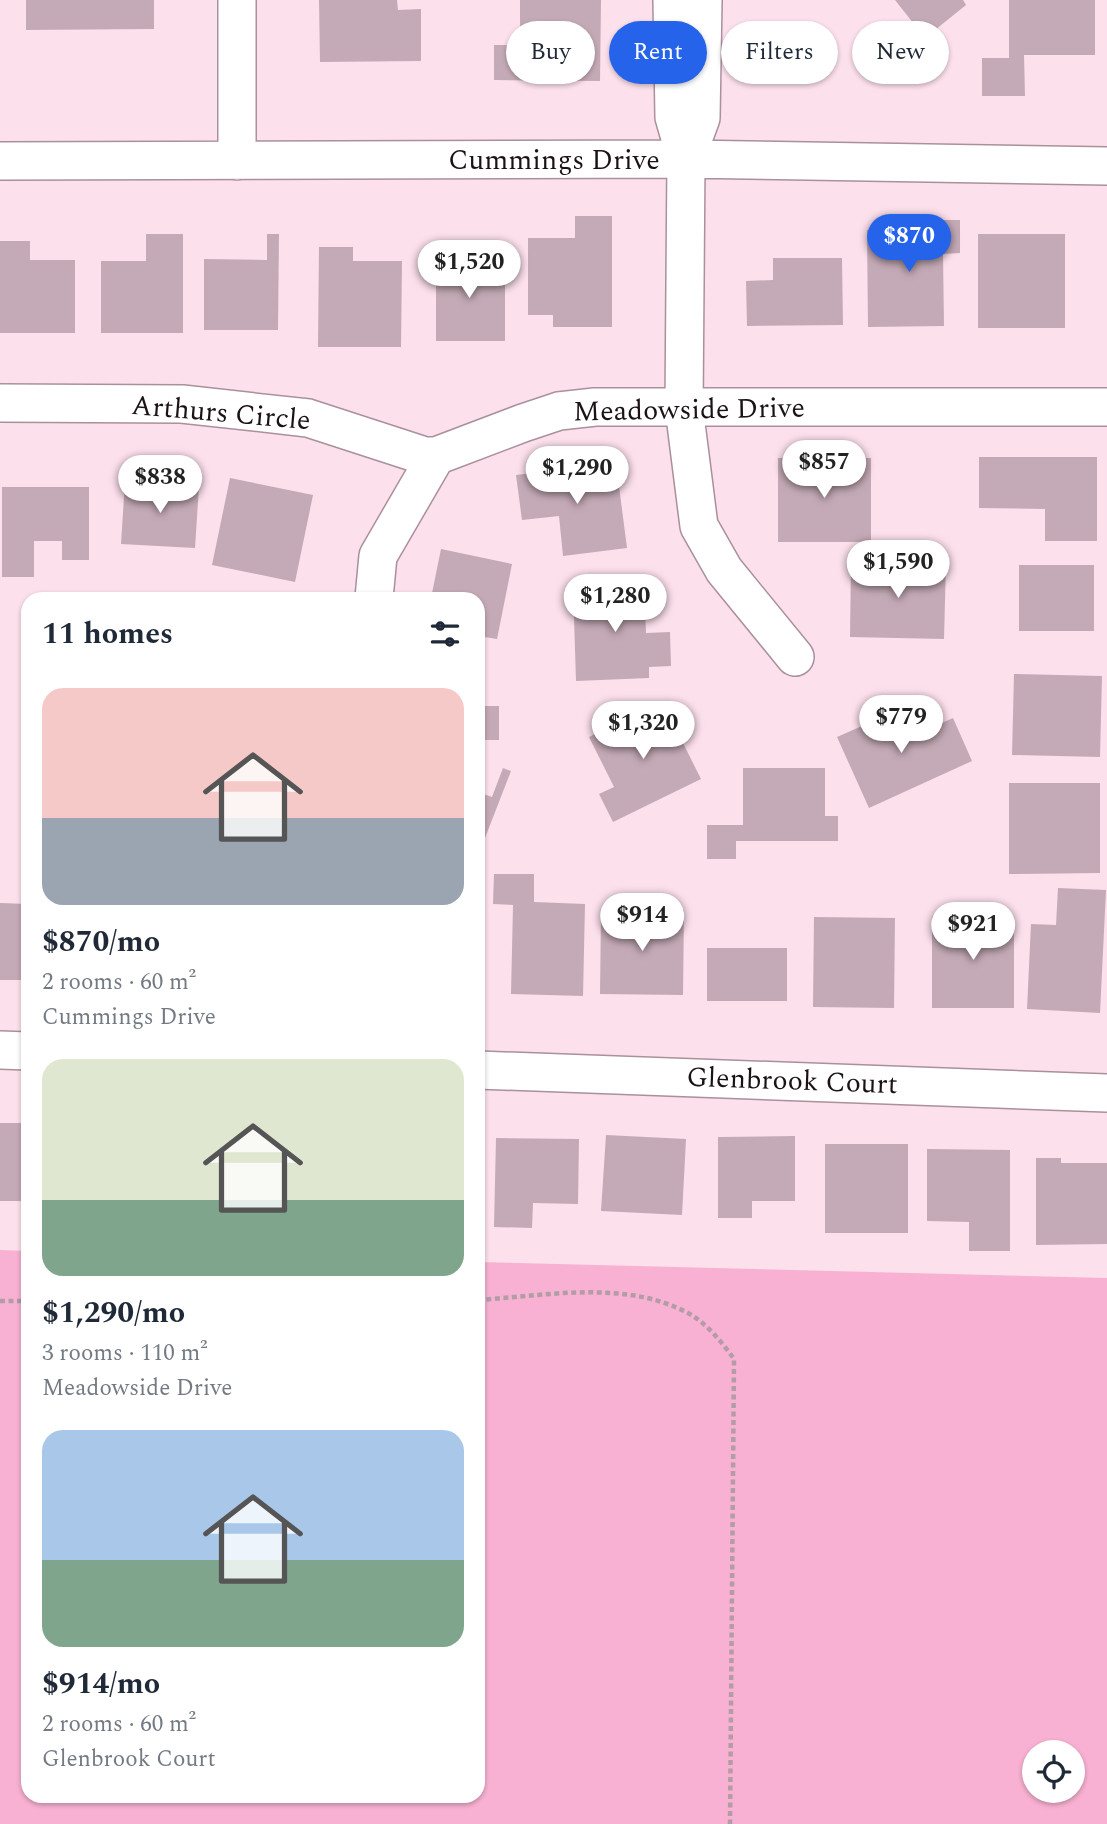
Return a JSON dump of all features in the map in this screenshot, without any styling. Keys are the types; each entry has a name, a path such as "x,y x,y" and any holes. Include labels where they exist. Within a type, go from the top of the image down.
{"street":[{"path":"237,0 237,161"},
{"path":"673,0 674,117 686,159 684,408 699,526 724,570 795,657"},
{"path":"686,159 701,118 703,0"},
{"name":"Cummings Drive","path":"0,161 686,159 1107,166"},
{"name":"Arthurs Circle","path":"0,403 182,404 309,418 425,456 436,456"},
{"name":"Meadowside Drive","path":"436,456 559,411 595,407 1107,407"},
{"path":"375,592 378,556 436,456"},
{"path":"0,1050 21,1051"},
{"name":"Glenbrook Court","path":"485,1070 1107,1093"}],"path":[{"path":"485,1300 604,1292 650,1298 686,1311 719,1339 734,1359 730,1824"},
{"path":"0,1300 21,1301"}],"shaded area":[{"path":"0,1250 21,1251 21,1803 485,1803 485,1262 1107,1278 1107,1824 0,1824"}],"building":[{"path":"26,0 154,0 154,29 26,30"},
{"path":"319,0 397,0 398,10 421,9 421,61 320,62"},
{"path":"520,0 601,0 600,81 595,81 595,21 520,21"},
{"path":"895,0 963,0 966,5 946,21 912,21"},
{"path":"1009,0 1095,0 1095,55 1024,55 1025,96 982,96 982,58 1009,58"},
{"path":"494,45 506,45 506,80 494,80"},
{"path":"575,216 612,216 612,327 553,327 553,315 528,315 528,238 575,238"},
{"path":"914,220 960,220 960,253 943,254 944,326 868,327 867,230 903,230 903,243 915,243"},
{"path":"146,234 183,234 183,333 101,333 101,261 146,261"},
{"path":"267,234 279,234 278,330 204,330 204,259 267,260"},
{"path":"978,234 1065,234 1065,328 978,328"},
{"path":"0,241 30,241 30,260 75,260 75,333 0,333"},
{"path":"319,247 353,247 353,261 402,261 401,347 318,347"},
{"path":"436,251 471,251 471,267 505,267 505,341 436,341"},
{"path":"773,258 842,258 843,325 747,326 746,281 773,280"},
{"path":"979,457 1097,457 1097,541 1045,541 1045,509 979,508"},
{"path":"778,458 871,458 871,542 778,542"},
{"path":"616,463 627,548 563,556 559,516 522,520 516,475"},
{"path":"230,478 313,495 295,582 212,565"},
{"path":"125,481 199,486 195,548 121,544"},
{"path":"2,487 89,487 89,560 62,560 62,541 34,541 34,577 2,577"},
{"path":"441,549 512,564 497,639 485,637 485,592 432,592"},
{"path":"851,560 946,563 944,639 850,637"},
{"path":"1019,565 1094,565 1094,631 1019,631"},
{"path":"644,583 646,633 670,632 671,666 649,667 649,678 576,681 573,585"},
{"path":"1014,674 1102,676 1100,757 1012,755"},
{"path":"662,701 701,779 613,822 599,794 614,787 589,737"},
{"path":"485,706 499,706 499,740 485,740"},
{"path":"905,707 917,734 953,718 972,761 869,808 837,737"},
{"path":"503,768 511,771 485,838 485,794 492,797"},
{"path":"743,768 825,768 825,816 838,816 838,841 736,841 736,859 707,859 707,825 743,825"},
{"path":"1009,783 1100,783 1100,873 1009,874"},
{"path":"494,874 534,874 534,902 585,904 583,996 511,994 513,905 493,904"},
{"path":"1058,888 1106,890 1100,1013 1027,1009 1031,924 1056,925"},
{"path":"0,903 21,904 21,980 0,980"},
{"path":"647,909 684,910 683,995 600,994 601,913 647,913"},
{"path":"932,916 1014,916 1014,1008 932,1008"},
{"path":"814,917 895,918 894,1008 813,1007"},
{"path":"707,948 787,948 787,1001 707,1001"},
{"path":"0,1123 21,1123 21,1201 0,1201"},
{"path":"606,1135 686,1139 682,1215 601,1211"},
{"path":"795,1136 795,1201 752,1201 752,1218 718,1218 718,1137"},
{"path":"496,1138 579,1139 578,1204 533,1203 532,1228 494,1227"},
{"path":"825,1144 908,1144 908,1233 825,1233"},
{"path":"927,1149 1010,1150 1010,1251 969,1251 969,1222 927,1221"},
{"path":"1036,1158 1061,1158 1061,1163 1107,1163 1107,1244 1036,1245"}]}
